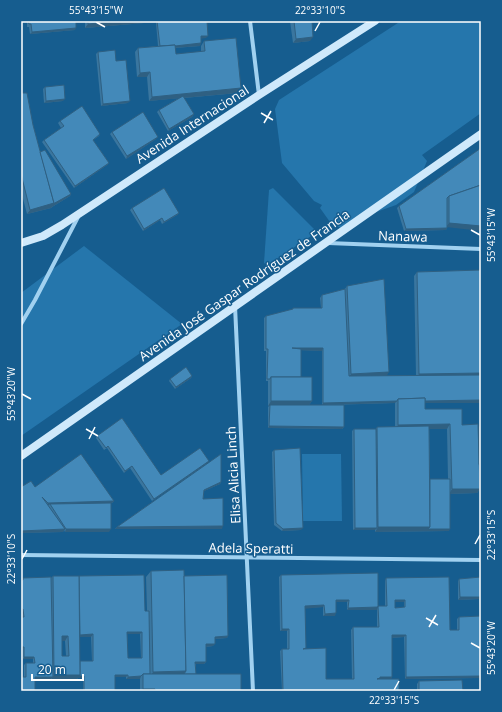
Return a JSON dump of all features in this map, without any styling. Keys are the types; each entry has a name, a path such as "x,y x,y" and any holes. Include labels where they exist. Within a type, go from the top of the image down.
{"main road":[{"name":"Avenida Internacional","path":"21,243 43,236 81,213 259,95 375,21"},
{"name":"Avenida José Gaspar Rodríguez de Francia","path":"21,456 481,134"}],"street":[{"path":"250,21 259,95"},
{"path":"21,324 81,213"},
{"name":"Nanawa","path":"325,243 481,249"},
{"name":"Elisa Alicia Linch","path":"235,306 253,691"},
{"name":"Adela Speratti","path":"21,555 481,560"}],"shaded area":[{"path":"401,21 481,21 481,113 422,155 427,161 414,192 396,205 362,217 344,230 330,222 320,208 322,205 314,201 282,163 275,109 279,100"},
{"path":"273,188 314,229 314,234 268,265 264,263 269,190"},
{"path":"84,246 182,324 21,436 21,293"},
{"path":"302,454 341,454 342,521 303,521"}],"building":[{"path":"28,21 76,21 76,28 32,32 31,24 29,24"},
{"path":"88,21 120,21 88,24"},
{"path":"157,21 207,21 208,36 201,36 201,43 160,46"},
{"path":"294,21 312,21 313,37 296,39"},
{"path":"236,38 241,88 152,97 150,72 140,73 138,48 175,45 176,54 205,51 204,41"},
{"path":"115,50 116,61 126,60 130,101 103,104 98,52"},
{"path":"64,85 65,99 46,101 45,87"},
{"path":"21,93 27,93 33,125 54,203 30,210 21,174"},
{"path":"183,96 194,114 169,129 159,110"},
{"path":"82,106 100,134 93,140 109,163 75,186 44,140 64,126 60,121"},
{"path":"143,112 158,137 127,156 112,132"},
{"path":"481,148 481,185 447,198 447,228 406,229 399,206"},
{"path":"45,150 71,194 53,204 54,203 40,152"},
{"path":"481,185 481,226 449,223 449,196"},
{"path":"164,188 179,213 164,222 162,218 144,229 132,208"},
{"path":"481,270 481,373 419,374 417,272"},
{"path":"384,279 389,372 351,374 347,286"},
{"path":"345,289 349,376 481,375 481,400 425,401 425,398 398,399 397,401 323,403 323,348 292,348 301,349 301,377 271,377 270,379 267,379 268,349 266,349 266,316 293,308 322,308 322,295"},
{"path":"186,367 192,376 176,387 170,379"},
{"path":"271,377 312,377 312,401 271,401"},
{"path":"425,398 425,409 462,409 462,425 478,424 480,489 452,489 450,424 398,425 398,399"},
{"path":"270,405 344,405 344,427 269,426"},
{"path":"122,418 161,475 200,448 209,461 154,499 132,466 125,471 108,446 106,448 97,436"},
{"path":"429,426 430,527 378,527 377,427"},
{"path":"479,426 481,426 481,464 479,464"},
{"path":"354,429 376,429 377,528 355,528"},
{"path":"300,448 303,528 283,529 276,523 274,450"},
{"path":"81,454 114,501 48,503 42,497 65,529 21,531 21,487 31,481 35,487"},
{"path":"221,454 221,482 204,490 203,499 223,498 223,526 117,527"},
{"path":"430,479 450,479 450,529 428,529 430,527"},
{"path":"111,503 111,529 66,529 50,504"},
{"path":"184,570 186,671 153,672 151,571"},
{"path":"378,573 378,606 387,606 386,578 449,577 450,630 459,630 459,617 481,616 481,676 406,677 406,635 392,635 392,677 380,677 377,679 399,679 399,691 283,691 282,649 289,649 289,629 282,629 281,575","holes":["336,600 349,600 348,608 378,606 379,627 353,627 354,679 326,679 326,648 303,649 306,648 305,606 324,605 325,614 336,613","395,600 405,600 405,607 395,608"]},
{"path":"144,575 145,611 149,611 150,674 128,677 128,675 115,675 115,691 84,691 84,676 80,676 80,661 93,661 93,634 80,635 79,576","holes":["127,632 142,632 142,658 128,658"]},
{"path":"227,575 228,636 215,637 215,644 206,644 206,662 195,662 196,674 184,674 186,671 184,576"},
{"path":"53,576 79,576 80,675 54,675","holes":["62,636 68,636 69,656 62,656"]},
{"path":"51,577 53,677 35,677 35,691 21,691 21,677 26,677 26,663 35,663 34,657 24,657 24,647 21,647 21,617 24,617 23,609 21,609 21,580 23,580 23,578"},
{"path":"481,577 481,597 460,597 459,579"},
{"path":"143,674 241,674 241,691 155,691 155,689 143,689"},
{"path":"462,680 463,691 419,691 419,681"}]}
